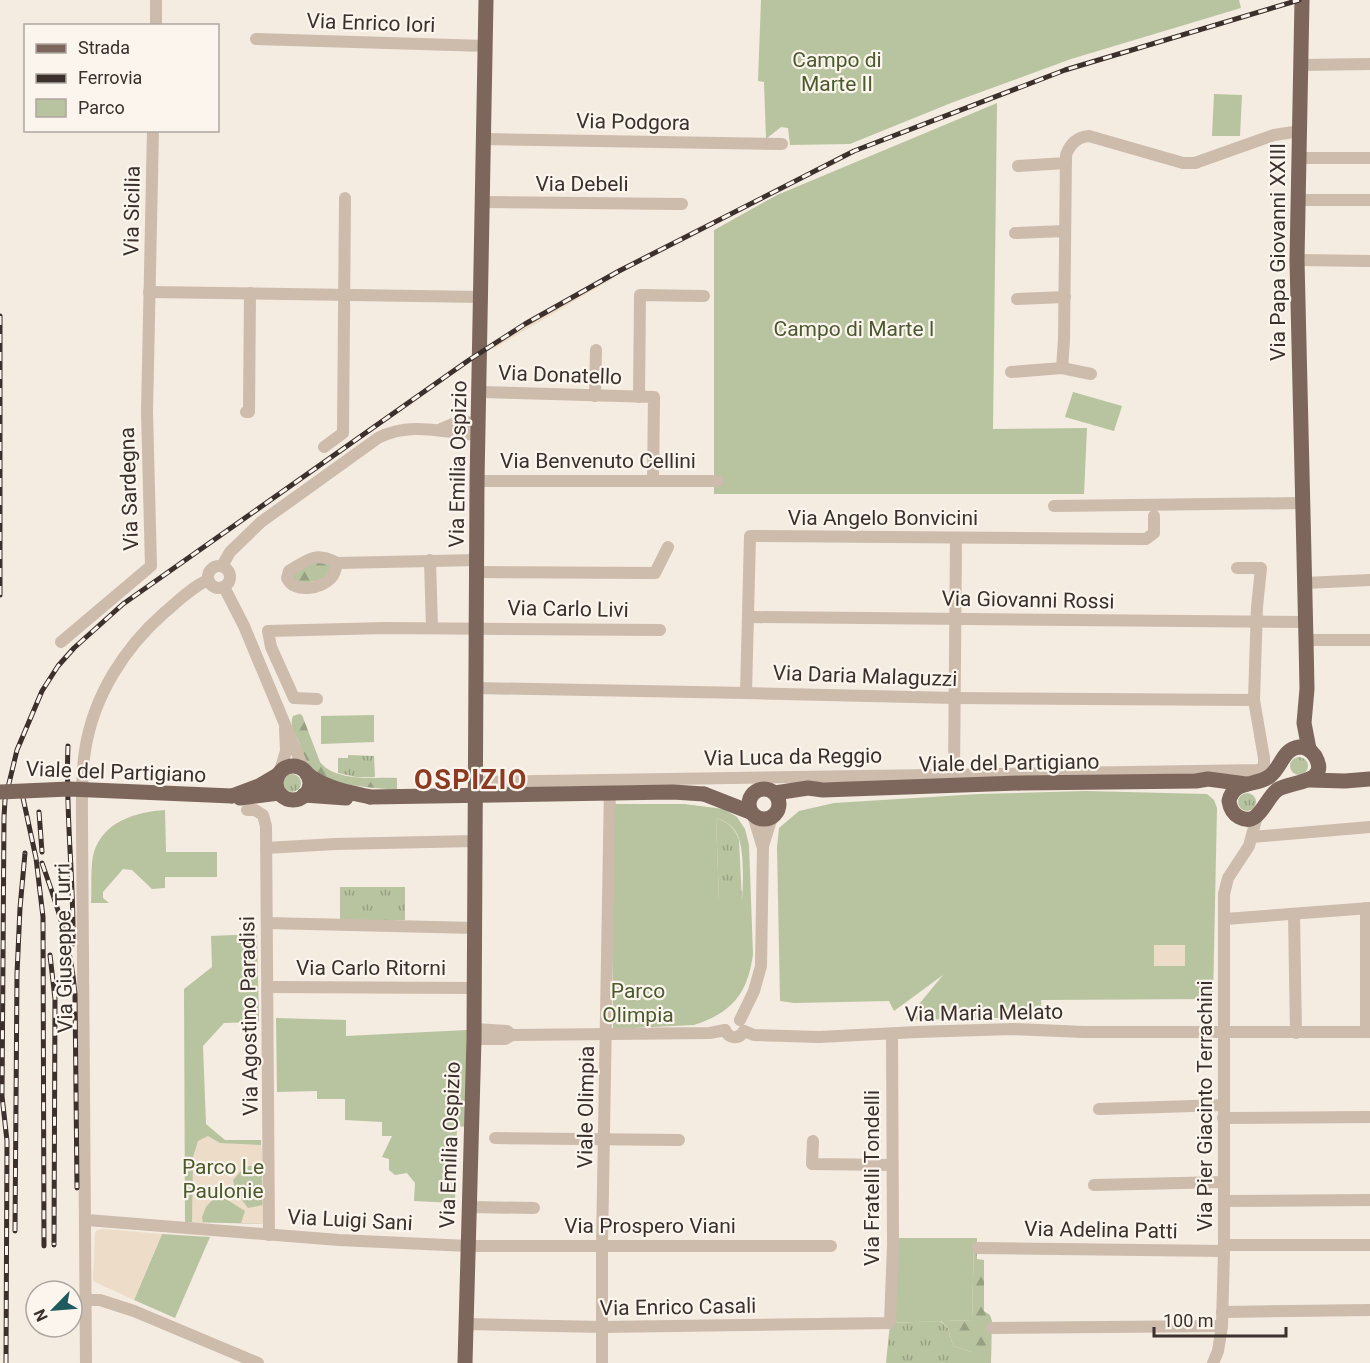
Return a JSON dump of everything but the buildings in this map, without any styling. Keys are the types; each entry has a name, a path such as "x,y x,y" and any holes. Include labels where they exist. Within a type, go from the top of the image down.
{"main road":[{"name":"Via Emilia Ospizio","path":"465,1363 474,1034 477,481 486,0"},
{"name":"Via Papa Giovanni XXIII","path":"1302,0 1297,260 1306,622 1307,689 1304,723 1312,754"},
{"name":"Via Papa Giovanni XXIII","path":"1290,749 1304,723"},
{"path":"1229,801 1235,789 1269,777 1290,749 1299,747 1312,754 1322,767 1329,771 1370,774"},
{"path":"1310,780 1317,770 1312,754"},
{"name":"Viale del Partigiano","path":"232,796 259,786 294,767 306,772 315,781 370,797"},
{"path":"304,795 310,783 306,772"},
{"path":"278,774 275,785 279,793"},
{"name":"Viale del Partigiano","path":"0,792 69,789 244,798 279,793 294,799 304,795 370,797 673,792 704,794 754,792 762,789 771,790 775,794 808,788 823,790 1208,779 1246,784"},
{"path":"1241,818 1248,819 1257,816 1276,791 1288,784 1310,780 1370,779"},
{"name":"Viale del Partigiano","path":"1196,781 1218,790 1229,801 1232,811 1241,818"},
{"name":"Viale del Partigiano","path":"704,794 764,819 791,802 823,790"},
{"path":"752,813 749,801 754,792"},
{"path":"775,794 779,801 775,813"}],"street":[{"path":"156,0 156,24"},
{"name":"Via Enrico Iori","path":"256,39 486,46"},
{"path":"1302,65 1370,64"},
{"path":"1062,368 1066,154 1070,146 1083,136 1089,136 1183,163 1195,163 1274,135 1300,131"},
{"name":"Via Sicilia","path":"149,292 153,132"},
{"name":"Via Podgora","path":"483,139 782,144"},
{"path":"1299,158 1370,158"},
{"path":"1018,166 1066,163"},
{"path":"324,447 343,433 345,198"},
{"path":"1298,200 1370,200"},
{"name":"Via Debeli","path":"483,202 682,204"},
{"path":"1015,233 1065,231"},
{"path":"1297,260 1370,261"},
{"path":"149,292 482,297"},
{"name":"Via Sardegna","path":"61,642 151,566 147,412 149,292"},
{"path":"246,412 249,412 250,293"},
{"name":"Via Donatello","path":"639,397 640,296 704,296"},
{"path":"1017,299 1065,297"},
{"path":"595,396 596,350"},
{"path":"1011,372 1062,368 1091,374"},
{"name":"Via Donatello","path":"480,392 654,397 653,481"},
{"path":"222,566 243,537 369,443 396,431 441,429 455,423 478,428"},
{"name":"Via Benvenuto Cellini","path":"477,481 718,481"},
{"path":"1054,506 1303,503"},
{"name":"Via Angelo Bonvicini","path":"746,693 750,617 750,536 1146,538 1154,532 1154,516"},
{"path":"954,774 956,538"},
{"path":"337,563 430,560 477,566 655,573 668,547"},
{"path":"430,560 432,628"},
{"path":"222,566 230,575 229,582 224,587 216,587 208,580 211,569 222,566"},
{"path":"1237,568 1261,568 1254,700"},
{"name":"Via Giuseppe Turri","path":"86,1363 87,1220 82,825 86,742 102,695 134,644 158,619 208,580"},
{"path":"1305,583 1370,580"},
{"path":"224,587 244,626 285,728 293,740 306,772"},
{"name":"Via Giovanni Rossi","path":"750,617 1306,622"},
{"name":"Via Carlo Livi","path":"317,699 294,698 271,647 268,631 432,628 660,630"},
{"path":"1306,640 1370,640"},
{"name":"Via Daria Malaguzzi","path":"476,688 956,698 1254,700"},
{"name":"Via Luca da Reggio","path":"476,782 1260,770 1264,765 1263,746 1254,700"},
{"path":"278,774 286,751 285,728"},
{"name":"Viale Olimpia","path":"602,1363 610,780"},
{"name":"Via Agostino Paradisi","path":"247,810 255,810 263,815 266,826 269,1235"},
{"path":"752,813 763,846"},
{"path":"474,1034 507,1031 512,1035 710,1033 725,1030 726,1023 730,1019 742,1025 761,966 763,846 775,813"},
{"name":"Via Pier Giacinto Terrachini","path":"1213,1363 1218,1351 1221,1326 1224,1248 1225,884 1252,837 1257,816"},
{"path":"1241,818 1244,831 1244,853"},
{"path":"1252,837 1370,827"},
{"path":"266,848 475,841"},
{"path":"1225,920 1368,908 1368,1032"},
{"path":"1294,914 1296,1033"},
{"path":"267,923 475,928"},
{"name":"Via Carlo Ritorni","path":"268,987 474,988"},
{"name":"Via Maria Melato","path":"742,1025 754,1035 819,1037 1013,1029 1084,1032 1368,1032"},
{"name":"Via Fratelli Tondelli","path":"890,1323 893,1245 892,1034"},
{"path":"1099,1109 1370,1117"},
{"path":"495,1138 679,1140"},
{"path":"813,1141 812,1164 892,1166"},
{"path":"1094,1185 1224,1182"},
{"path":"1224,1201 1370,1200"},
{"path":"470,1207 534,1208"},
{"name":"Via Luigi Sani","path":"87,1220 269,1235 468,1246"},
{"name":"Via Adelina Patti","path":"978,1248 1224,1248 1370,1245"},
{"name":"Via Prospero Viani","path":"468,1246 831,1246"},
{"path":"86,1300 100,1300 148,1316 258,1363"},
{"path":"1222,1312 1370,1310"},
{"name":"Via Enrico Casali","path":"466,1324 602,1327 890,1323"},
{"path":"992,1328 1221,1326"}],"green space":[{"name":"Campo di Marte II","path":"761,0 1239,0 1241,8 1071,59 951,103 850,144 790,145 788,128 781,127 766,139 764,82 758,81"},
{"path":"1214,94 1242,95 1240,136 1212,136"},
{"name":"Campo di Marte I","path":"997,103 993,429 1087,428 1084,494 714,494 714,230 777,195"},
{"path":"1073,392 1122,406 1114,431 1065,417"},
{"path":"317,559 331,566 331,571 323,580 296,584 291,572"},
{"path":"302,715 320,762 327,768 345,776 397,778 397,790 340,783 311,768 293,729 293,716"},
{"path":"374,715 374,742 321,744 321,716"},
{"path":"348,755 374,756 375,777 356,777 338,773 338,758 348,758"},
{"path":"1295,757 1303,757 1308,762 1306,773 1295,775 1290,770 1290,762"},
{"path":"288,774 296,774 301,779 299,790 288,792 283,787 283,779"},
{"path":"1085,791 1207,794 1214,800 1217,808 1213,999 1041,1000 1042,1017 906,1020 943,975 894,1011 889,1001 794,1003 780,1001 777,847 779,828 799,811 834,803 979,794"},
{"path":"1247,793 1255,798 1256,802 1251,810 1247,811 1239,806 1238,802 1243,794"},
{"name":"Parco Olimpia","path":"613,804 684,804 724,809 737,817 745,829 749,845 753,954 751,968 742,990 728,1008 694,1025 613,1029","holes":["716,818 732,827 739,838 743,865 742,901 719,901"]},
{"path":"165,810 166,852 217,852 217,877 165,877 165,888 152,889 132,870 123,869 103,892 103,898 109,903 91,903 94,852 105,833 122,820 132,816"},
{"path":"716,818 730,826 739,840 742,901 719,901"},
{"path":"340,887 405,887 405,920 340,920"},
{"name":"Parco Le Paulonie","path":"257,934 259,1022 224,1023 203,1046 206,1124 225,1140 261,1140 263,1224 185,1222 184,989 212,967 211,936"},
{"path":"276,1018 346,1020 346,1036 467,1030 466,1127 457,1126 455,1203 414,1201 415,1183 407,1173 395,1175 389,1170 389,1159 382,1157 392,1136 382,1136 382,1122 345,1120 345,1099 317,1099 317,1091 277,1092"},
{"path":"162,1234 210,1237 175,1318 134,1300"},
{"path":"893,1238 974,1238 972,1320 890,1323"},
{"path":"974,1238 977,1238 977,1259 984,1260 984,1311 990,1315 992,1321 991,1363 972,1363 972,1352 953,1346 948,1328 941,1321 972,1320"},
{"path":"940,1321 948,1328 953,1346 972,1352 972,1363 886,1363 890,1323"}],"shaded area":[{"path":"614,275 615,277 493,349 494,346 526,326"},
{"path":"1154,945 1185,945 1185,966 1154,966"},
{"path":"208,1136 220,1143 261,1145 262,1166 249,1166 233,1180 236,1192 248,1208 263,1205 263,1224 241,1223 245,1211 226,1199 215,1197 206,1207 202,1217 203,1223 192,1222 193,1157 198,1141"},
{"path":"103,1229 162,1234 134,1300 93,1281 95,1233"}],"railway":[{"path":"6,1363 7,1141 2,1096 5,800 17,750 42,691 58,666 74,648 123,604 469,360 525,324 619,271 854,151 1065,70 1299,0"},
{"path":"0,316 0,595"},
{"path":"68,746 73,944"},
{"path":"23,798 36,858 43,917 44,1246"},
{"path":"39,812 42,852"},
{"path":"15,1231 17,974 25,853"},
{"path":"42,863 67,943 75,994 77,1188"},
{"path":"50,955 55,999 54,1245"}],"district":[{"name":"OSPIZIO","path":"471,780"}]}
